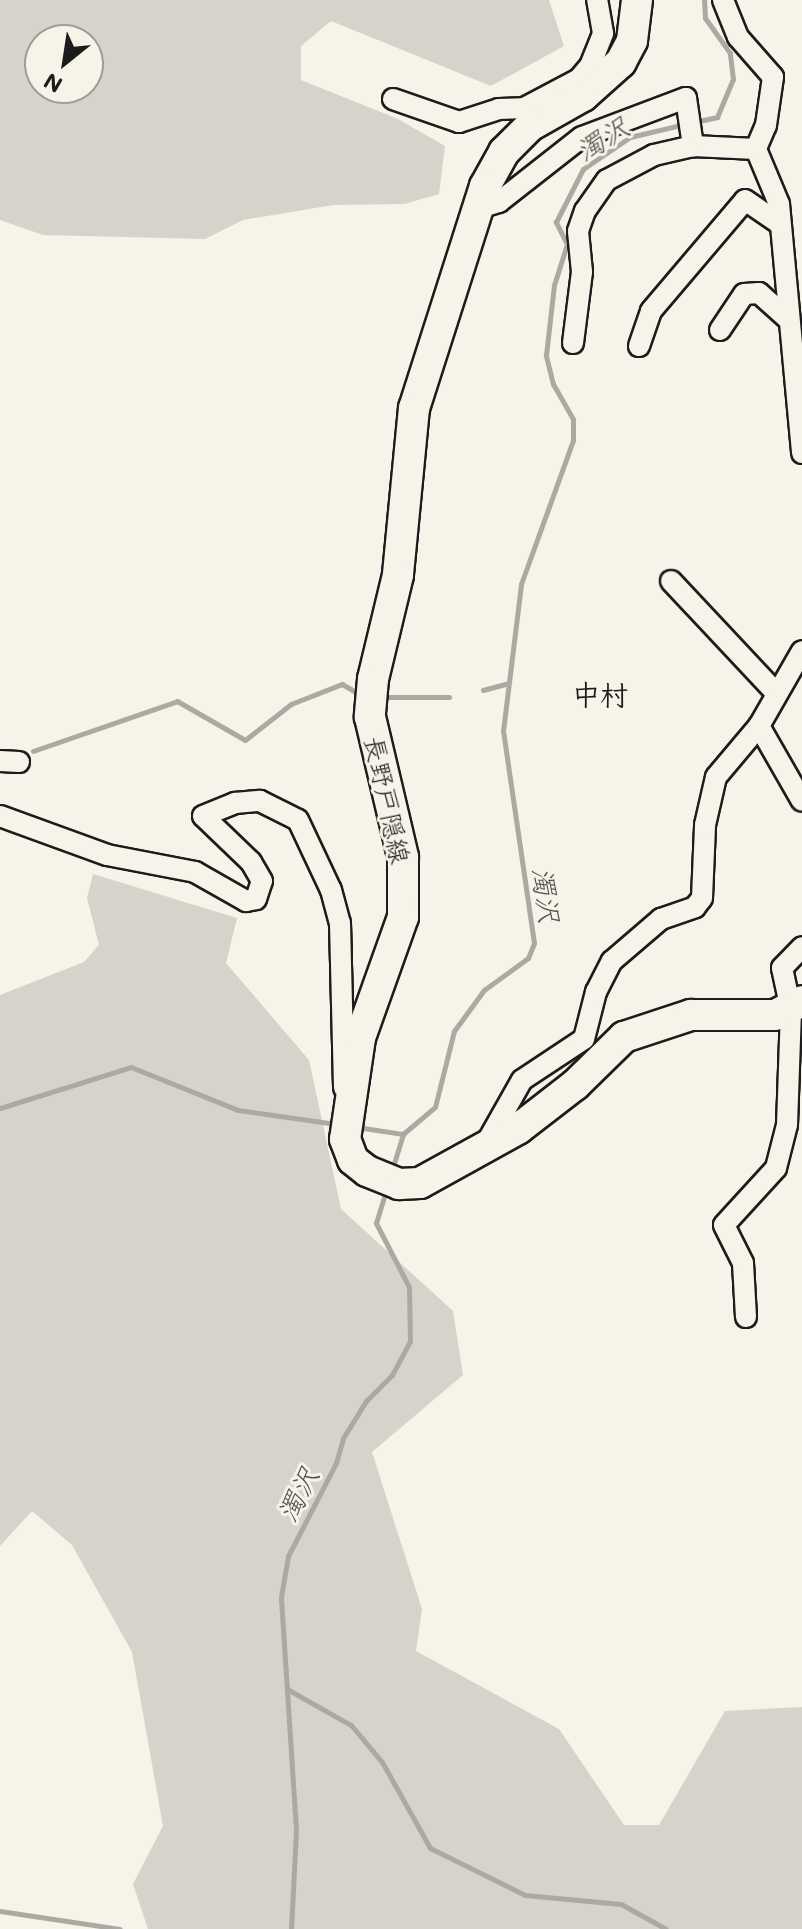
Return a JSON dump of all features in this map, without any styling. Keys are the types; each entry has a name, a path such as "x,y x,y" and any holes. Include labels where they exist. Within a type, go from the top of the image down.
{"main road":[{"name":"長野戸隠線","path":"637,0 632,41 621,62 583,96 527,117 504,152 476,209 414,408 394,604 373,679 370,717 403,857 403,917 360,1038 345,1139 353,1160 367,1171 399,1184 420,1183 487,1142 518,1129 575,1085 624,1037 651,1025 691,1015 775,1015 797,1005"}],"street":[{"path":"393,99 459,122 499,109 527,117 579,79 590,66 603,33 597,0"},
{"path":"723,0 738,37 773,77 766,125 756,149 779,204 787,318 802,453"},
{"path":"476,209 499,202 593,132 686,98 692,140"},
{"path":"573,343 582,272 578,231 585,211 607,180 654,155 692,140 756,149"},
{"path":"639,346 651,311 745,200 780,224"},
{"path":"720,330 744,294 759,293 787,318"},
{"path":"671,581 776,693"},
{"path":"487,1142 522,1080 584,1039 596,992 612,961 661,919 695,907 702,898 705,825 716,777 759,726 802,651"},
{"path":"759,726 802,801"},
{"path":"0,816 107,855 195,872 246,901 256,899 262,881 251,862 203,816 235,803 260,801 298,820 331,890 340,923 339,1021 347,1111"},
{"path":"746,1317 743,1263 724,1225 776,1168 787,1125 797,1005 782,968 802,947"}],"shaded area":[{"path":"0,0 549,0 564,46 491,86 331,21 301,46 301,80 398,119 445,146 439,194 404,204 333,205 243,220 205,239 43,235 0,220"},
{"path":"93,874 237,918 226,963 309,1060 341,1209 453,1311 463,1375 372,1452 422,1609 416,1651 559,1729 624,1825 659,1825 725,1711 802,1707 802,1929 148,1929 133,1884 163,1826 132,1652 72,1545 32,1511 0,1546 0,995 84,962 99,945 87,898"}],"waterway":[{"name":"濁沢","path":"694,122 717,117 733,79 730,53 705,18 704,0"},
{"name":"濁沢","path":"392,1170 403,1134 435,1107 454,1031 484,990 528,958 534,943 503,731 521,584 573,440 573,419 553,384 546,355 554,285 567,244 556,222 583,169 630,137 685,124"},
{"path":"33,751 177,701 245,740 291,704 342,684 361,695"},
{"path":"483,690 506,684"},
{"path":"383,697 449,697"},
{"path":"0,1108 131,1067 238,1110 336,1124"},
{"path":"357,1127 403,1134"},
{"name":"濁沢","path":"291,1929 296,1830 281,1597 288,1556 336,1463 343,1438 366,1401 392,1375 410,1341 409,1287 376,1223 387,1188"},
{"path":"287,1689 351,1725 382,1762 430,1848 525,1895 621,1904 666,1929"},
{"path":"0,1911 120,1929"}],"district":[{"name":"中村","path":"600,694"}]}
